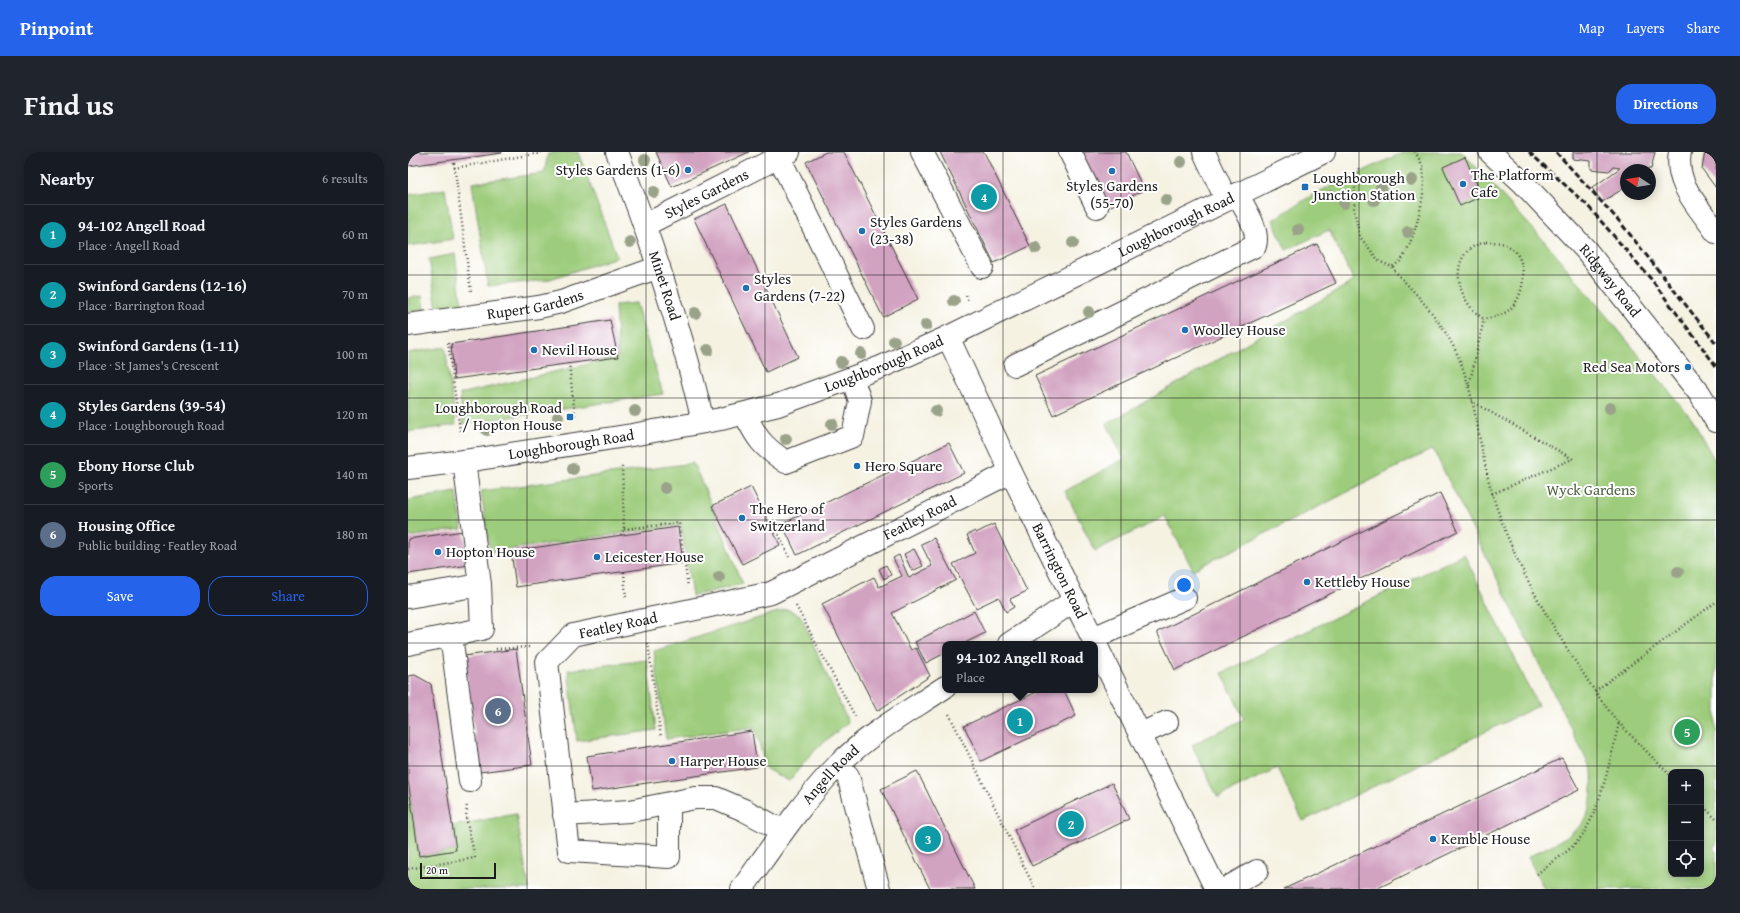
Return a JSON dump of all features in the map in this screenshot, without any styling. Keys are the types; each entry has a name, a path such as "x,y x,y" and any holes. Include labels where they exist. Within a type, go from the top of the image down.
{"street":[{"name":"Minet Road","path":"617,152 645,225 659,267 698,394 704,422"},
{"path":"922,152 982,267"},
{"path":"1070,152 1097,207"},
{"path":"1015,365 1254,246 1257,239 1251,222 1232,196 1204,152"},
{"name":"Loughborough Road","path":"408,468 587,442 704,422 745,414 778,405 881,367 948,337 1324,152"},
{"name":"Ridgway Road","path":"1490,152 1523,183 1586,250 1700,394 1716,421"},
{"path":"1680,152 1678,164 1683,186 1716,232"},
{"name":"Styles Gardens","path":"645,225 784,154"},
{"path":"784,154 863,329"},
{"name":"Rupert Gardens","path":"408,325 539,307 561,302 659,267"},
{"name":"Barrington Road","path":"948,337 1011,472 1094,641"},
{"path":"745,414 759,441 786,462 853,436 860,401 852,378"},
{"path":"408,644 482,629 480,585 464,461"},
{"name":"Featley Road","path":"669,804 669,857 568,850 547,662 574,635 771,593 1011,472"},
{"path":"408,597 480,585"},
{"path":"1093,638 1185,598"},
{"path":"1014,641 1075,600"},
{"path":"451,635 470,781"},
{"name":"Barrington Road","path":"1098,648 1216,889"},
{"name":"Angell Road","path":"742,889 809,797 838,765 881,729 942,689"},
{"path":"1141,734 1167,722"},
{"path":"838,765 848,776 879,889"},
{"path":"564,815 630,811 695,798 716,798 744,810 783,831"},
{"path":"1225,889 1258,871"}],"path":[{"path":"454,168 541,152"},
{"path":"1392,267 1401,260 1407,250 1418,218 1424,184 1423,169 1415,152"},
{"path":"454,163 474,315"},
{"path":"1359,168 1355,187 1354,210 1360,237 1379,261 1392,267 1399,277 1432,313 1448,337 1464,370 1492,494 1501,524 1521,570 1538,603 1595,691 1620,723 1668,773"},
{"path":"1486,242 1500,243 1511,248 1519,257 1523,269 1522,282 1519,295 1513,306 1502,314 1484,319 1477,314 1462,293 1459,277 1460,263 1466,253 1474,246 1486,242"},
{"path":"966,295 968,301"},
{"path":"1469,387 1484,319"},
{"path":"445,320 460,432"},
{"path":"569,364 575,416"},
{"path":"1471,401 1573,459 1492,494"},
{"path":"621,535 624,529 622,464"},
{"path":"624,529 679,523 691,610"},
{"path":"772,530 779,534 792,583 867,740"},
{"path":"1595,691 1716,602"},
{"path":"645,620 660,738"},
{"path":"482,629 487,650 526,647 555,654"},
{"path":"944,693 1035,889"},
{"path":"1537,874 1576,843 1589,824 1596,806 1620,723"},
{"path":"408,869 475,858 466,817 470,781"},
{"path":"1702,805 1716,819"}],"green space":[{"path":"558,152 578,152 617,257 547,280 488,286 472,183 544,173 548,154"},
{"name":"Wyck Gardens","path":"1404,152 1462,152 1546,243 1692,419 1716,463 1716,845 1713,848 1716,851 1716,889 1544,889 1528,857 1570,834 1585,820 1591,800 1592,771 1433,449 1193,570 1165,516 1095,551 1065,491 1124,459 1107,424 1354,281 1329,230 1286,250 1273,220 1314,194"},
{"path":"445,189 453,239 408,246 408,195"},
{"path":"455,254 462,306 437,308 429,259"},
{"path":"422,296 424,310 408,312 408,298"},
{"path":"636,303 663,394 463,424 460,394 618,357 615,305"},
{"path":"445,347 456,425 408,432 408,353"},
{"path":"693,463 743,584 692,596 681,525 490,552 481,491"},
{"path":"457,492 462,529 408,537 408,500"},
{"path":"1464,554 1538,706 1303,821 1277,768 1218,797 1192,745 1244,719 1222,673"},
{"path":"787,609 800,615 848,722 813,752 789,781 766,769 755,727 666,739 654,651"},
{"path":"647,660 656,730 577,741 568,670"},
{"path":"408,780 419,856 456,850 452,826 516,814 529,889 408,889"}],"building":[{"path":"408,152 502,152 502,153 408,166"},
{"name":"Styles Gardens (1-6)","path":"656,152 749,152 672,187"},
{"name":"Styles Gardens (23-38)","path":"826,152 844,152 918,299 883,317 806,162"},
{"path":"940,152 984,152 1030,246 994,263"},
{"name":"Styles Gardens (55-70)","path":"1080,152 1126,152 1144,190 1107,208"},
{"path":"1573,152 1655,152 1652,164 1620,164 1620,168 1613,167 1609,171 1591,169 1591,161 1573,159"},
{"path":"1705,152 1716,152 1716,188 1702,169"},
{"path":"1465,157 1482,196 1460,206 1443,167"},
{"path":"1620,168 1620,191 1602,202 1592,188"},
{"name":"Styles Gardens (7-22)","path":"727,204 798,357 766,372 694,219"},
{"name":"Woolley House","path":"1317,244 1336,283 1053,415 1035,376"},
{"name":"Nevil House","path":"610,320 618,357 454,379 451,344"},
{"path":"949,443 964,473 797,555 782,524"},
{"name":"The Hero of Switzerland","path":"751,487 780,545 742,564 712,506"},
{"name":"Kettleby House","path":"1440,493 1458,531 1175,670 1157,632"},
{"path":"994,524 1027,591 1010,599 1014,607 1006,612 999,597 976,608 953,564 975,553 967,535 975,531 976,533"},
{"name":"Leicester House","path":"678,527 683,563 516,587 511,551"},
{"name":"Hopton House","path":"464,531 469,565 408,574 408,539"},
{"path":"934,538 956,580 892,613 911,650 916,648 930,676 877,711 822,604 874,577 879,587 902,576 893,558 899,555 909,578 932,566 921,544"},
{"path":"914,549 923,566 912,571 904,554"},
{"path":"886,565 891,575 884,579 879,569"},
{"path":"974,611 985,633 969,641 942,641 942,655 926,663 915,642"},
{"path":"516,649 532,765 480,772 464,656"},
{"path":"415,675 431,684 456,850 419,856 408,780 408,676"},
{"path":"1035,693 1065,693 1076,716 981,761 964,726"},
{"name":"Harper House","path":"752,731 757,767 592,791 587,756"},
{"name":"Kemble House","path":"1562,758 1579,790 1376,889 1284,889"},
{"path":"917,771 975,889 930,889 881,789"},
{"path":"1112,783 1129,819 1032,866 1014,830"}],"railway":[{"path":"1529,152 1587,205 1651,279 1716,366"},
{"path":"1556,152 1620,222 1716,343"}],"place":[{"name":"Styles Gardens (1-6)","path":"688,170"},
{"name":"Styles Gardens (55-70)","path":"1112,171"},
{"name":"The Platform Cafe","path":"1463,184"},
{"name":"Loughborough Junction Station","path":"1305,187"},
{"name":"Styles Gardens (39-54)","path":"984,197"},
{"name":"Styles Gardens (23-38)","path":"862,231"},
{"name":"Styles Gardens (7-22)","path":"746,288"},
{"name":"Woolley House","path":"1185,330"},
{"name":"Nevil House","path":"534,350"},
{"name":"Red Sea Motors","path":"1688,367"},
{"name":"Loughborough Road / Hopton House","path":"570,417"},
{"name":"Hero Square","path":"857,466"},
{"name":"The Hero of Switzerland","path":"742,518"},
{"name":"Hopton House","path":"438,552"},
{"name":"Leicester House","path":"597,557"},
{"name":"Kettleby House","path":"1307,582"},
{"name":"Housing Office","path":"498,711"},
{"name":"94-102 Angell Road","path":"1020,721"},
{"name":"Ebony Horse Club","path":"1687,732"},
{"name":"Harper House","path":"672,761"},
{"name":"Swinford Gardens (12-16)","path":"1071,824"},
{"name":"Swinford Gardens (1-11)","path":"928,839"},
{"name":"Kemble House","path":"1433,839"}]}
